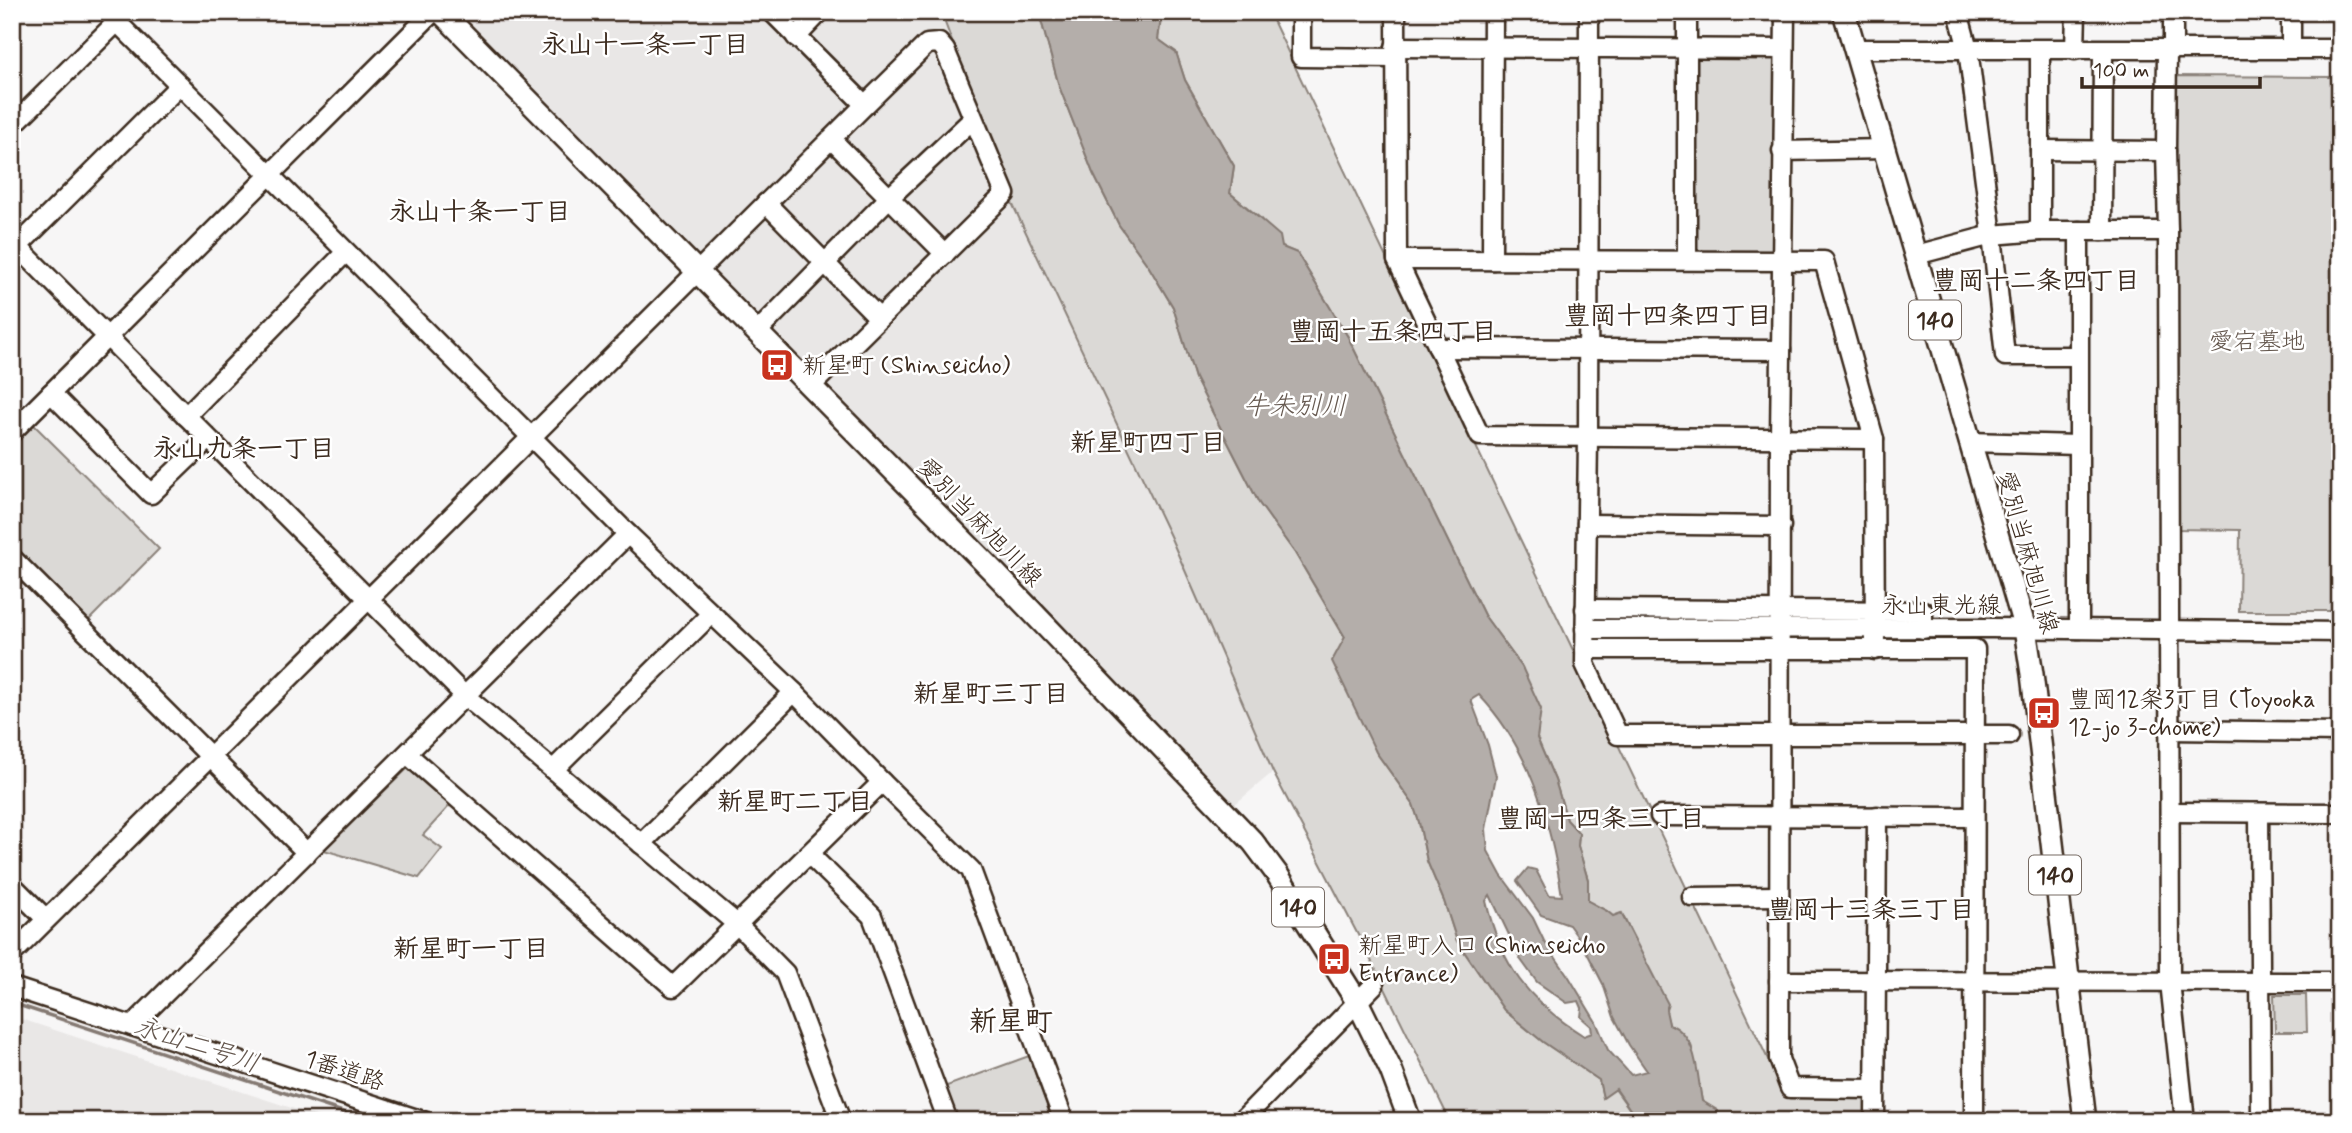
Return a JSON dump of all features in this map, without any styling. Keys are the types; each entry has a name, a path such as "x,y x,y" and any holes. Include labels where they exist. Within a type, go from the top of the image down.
{"main road":[{"name":"愛別当麻旭川線","path":"441,12 995,573 1139,725 1229,815 1277,874 1358,1003 1391,1070 1410,1121"},
{"name":"愛別当麻旭川線","path":"1844,12 2025,629 2085,1121"}],"street":[{"path":"12,432 433,12"},
{"path":"772,12 865,105"},
{"path":"796,37 820,12"},
{"path":"1301,12 1301,57 1493,48 1784,49"},
{"path":"1395,12 1396,260 1480,436 1874,439"},
{"path":"1492,260 1493,12"},
{"path":"1589,12 1588,438 1584,649 1585,664 1618,735 2009,735"},
{"path":"1687,12 1687,260"},
{"path":"1785,12 1780,439 1779,1059 1790,1088 1875,1089"},
{"path":"1958,12 1968,49 2005,356 2078,356"},
{"path":"2076,12 2076,50"},
{"path":"2173,12 2166,151 2170,982 2185,1121"},
{"path":"2291,12 2291,49"},
{"path":"12,126 112,17 628,534 794,692 971,870 1060,1120"},
{"path":"12,954 927,44 939,43 945,50 1005,194 811,386"},
{"path":"1856,49 2340,49"},
{"path":"2040,50 2040,232"},
{"path":"2102,231 2103,50"},
{"path":"180,85 14,246 465,696 738,925 785,973 841,1121"},
{"path":"757,332 890,197 973,119"},
{"path":"831,139 945,254"},
{"path":"1782,150 1885,149"},
{"path":"2040,150 2166,151"},
{"path":"766,203 878,318"},
{"path":"2079,231 2079,629"},
{"path":"1916,255 1992,235 2168,231"},
{"path":"186,416 346,252"},
{"path":"1396,260 1824,261 1874,439 1875,650"},
{"path":"1438,348 1781,350"},
{"path":"51,393 151,494 208,439"},
{"path":"1969,442 2078,445"},
{"path":"1587,524 1781,526"},
{"path":"132,1026 628,534"},
{"path":"12,558 307,853"},
{"path":"1585,609 1923,611 1923,629"},
{"path":"1682,610 1682,649"},
{"path":"553,770 711,614"},
{"name":"永山東光線","path":"1585,629 2340,632"},
{"path":"1584,649 1975,649 1974,1121"},
{"path":"641,844 794,692"},
{"path":"2168,730 2340,732"},
{"path":"407,754 673,987 882,782"},
{"path":"2170,812 2340,813"},
{"path":"2259,813 2261,1121"},
{"path":"1660,816 1974,817"},
{"path":"1875,1121 1877,816"},
{"path":"810,855 872,916 948,1121"},
{"path":"12,885 46,919"},
{"path":"1692,897 1779,896"},
{"path":"1779,981 2340,982"},
{"path":"1241,1121 1374,985"},
{"name":"1番道路","path":"12,987 423,1121"}],"shaded area":[{"path":"458,12 941,12 1012,203 1170,536 1273,772 1234,805"},
{"path":"12,1016 331,1121 12,1121"}],"green space":[{"path":"941,12 1041,12 1059,86 1093,173 1119,225 1173,307 1195,378 1259,503 1295,553 1345,638 1376,752 1413,804 1427,861 1457,941 1504,1010 1543,1042 1599,1080 1603,1097 1615,1089 1638,1121 1450,1121 1369,956 1273,772 1170,536 1012,203"},
{"path":"1162,12 1269,12 1785,1095 1790,1088 1875,1089 1875,1121 1716,1121 1716,1110 1702,1101 1691,1044 1669,1024 1622,913 1613,917 1588,902 1588,880 1578,846 1579,833 1567,820 1555,780 1537,738 1538,725 1522,667 1484,615 1348,337 1297,253 1282,247 1260,218 1230,193 1234,166 1185,80 1176,52 1158,39"},
{"path":"1687,48 1784,49 1782,261 1687,260"},
{"name":"愛宕墓地","path":"2174,76 2336,77 2340,152 2340,611 2239,611 2240,530 2176,529"},
{"path":"29,420 159,549 87,622 12,547 12,437"},
{"path":"410,766 451,804 423,835 442,849 419,878 324,850"},
{"path":"2274,995 2306,995 2307,1032 2275,1032"},
{"path":"1029,1056 1050,1114 1031,1121 956,1121 944,1087"}],"water":[{"name":"牛朱別川","path":"1041,12 1162,12 1158,39 1176,52 1185,80 1234,166 1230,193 1280,236 1282,247 1297,253 1348,337 1484,615 1522,667 1541,709 1537,738 1555,780 1567,820 1579,833 1578,846 1588,880 1588,901 1613,916 1621,913 1668,1004 1666,1010 1669,1024 1679,1029 1691,1046 1702,1101 1717,1110 1716,1121 1638,1121 1616,1089 1603,1098 1599,1080 1543,1042 1504,1010 1457,941 1427,861 1413,804 1376,752 1332,661 1345,637 1295,553 1259,503 1195,378 1173,307 1119,225 1093,173 1059,86","holes":["1479,695 1512,739 1536,789 1552,842 1562,896 1549,895 1536,870 1528,868 1517,881 1541,915 1569,925 1582,943 1603,984 1614,1017 1647,1071 1631,1075 1608,1050 1596,1022 1569,977 1488,851 1486,829 1496,776 1471,700","1490,895 1521,960 1537,982 1567,1003 1579,1001 1582,1008 1581,1017 1591,1026 1592,1033 1584,1036 1564,1023 1532,995 1520,980 1509,963 1492,924 1486,901"]}],"waterway":[{"name":"永山二号川","path":"12,1003 370,1121"}],"place":[{"name":"新星町 (Shinseicho)","path":"777,365"},
{"name":"豊岡12条3丁目 (Toyooka 12-jo 3-chome)","path":"2044,713"},
{"name":"新星町入口 (Shinseicho Entrance)","path":"1334,959"}],"district":[{"name":"永山十一条一丁目","path":"645,44"},
{"name":"永山十条一丁目","path":"480,211"},
{"name":"豊岡十二条四丁目","path":"2036,280"},
{"name":"豊岡十四条四丁目","path":"1668,315"},
{"name":"豊岡十五条四丁目","path":"1393,331"},
{"name":"新星町四丁目","path":"1148,442"},
{"name":"永山九条一丁目","path":"244,448"},
{"name":"新星町三丁目","path":"991,693"},
{"name":"新星町二丁目","path":"795,801"},
{"name":"豊岡十四条三丁目","path":"1601,818"},
{"name":"豊岡十三条三丁目","path":"1871,909"},
{"name":"新星町一丁目","path":"471,948"},
{"name":"新星町","path":"1011,1020"}]}
